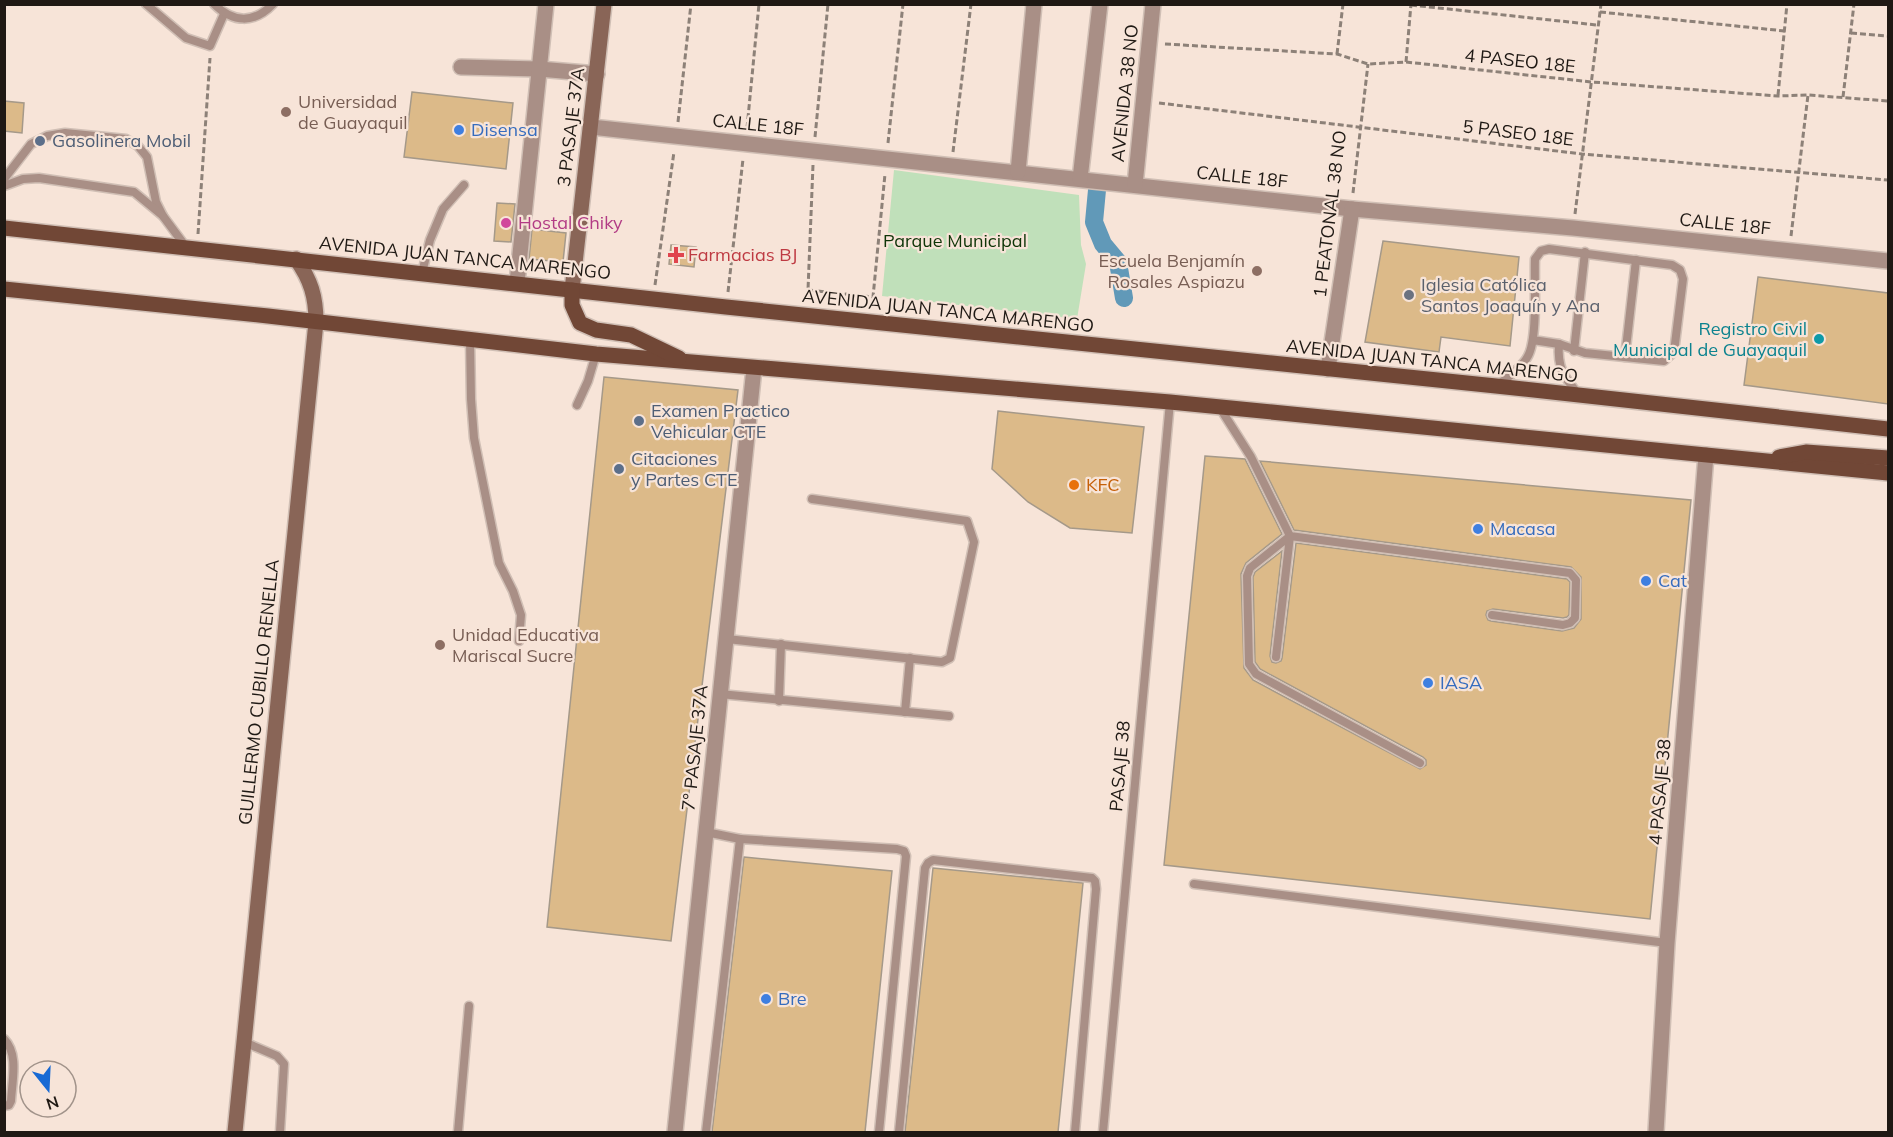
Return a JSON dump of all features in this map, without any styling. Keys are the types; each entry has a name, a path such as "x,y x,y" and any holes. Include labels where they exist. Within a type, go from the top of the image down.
{"main road":[{"name":"AVENIDA JUAN TANCA MARENGO","path":"4,228 1888,429"},
{"path":"4,288 596,354 1170,402 1888,473"},
{"path":"572,290 572,305 580,323 596,330 631,335 687,362"},
{"path":"1759,460 1806,452 1888,458"}],"street":[{"path":"517,283 546,4"},
{"name":"3 PASAJE 37A","path":"572,290 604,4"},
{"path":"1018,172 1034,4"},
{"path":"1080,179 1100,4"},
{"name":"AVENIDA 38 NO","path":"1135,185 1153,4"},
{"path":"461,67 539,69 597,74"},
{"name":"CALLE 18F","path":"591,127 1352,209 1573,228 1888,261"},
{"name":"1 PEATONAL 38 NO","path":"1328,369 1352,209"},
{"name":"GUILLERMO CUBILLO RENELLA","path":"235,1132 316,322 313,288 296,259"},
{"name":"7° PASAJE 37A","path":"675,1132 754,368"},
{"name":"4 PASAJE 38","path":"1656,1132 1667,943 1706,455"}],"lane":[{"path":"146,4 186,38 210,46 224,14"},
{"path":"214,4 224,14 237,18 252,18 266,12 273,4"},
{"path":"4,178 32,144 47,136 65,133 126,139 138,146 147,157 156,202 164,216"},
{"path":"4,186 23,179 39,178 127,190 139,196 164,216 192,248"},
{"path":"422,273 430,240 443,209 464,185"},
{"path":"1496,386 1515,372 1529,356 1533,340 1535,259 1541,251 1549,249 1585,252 1672,264 1680,270 1683,279 1674,352 1664,361 1574,351 1559,344 1533,340"},
{"path":"1574,351 1585,252"},
{"path":"1625,357 1636,260"},
{"path":"470,339 474,438 499,562 513,591 521,615 519,641"},
{"path":"1559,344 1558,357 1563,376 1580,396"},
{"path":"577,405 588,381 596,354"},
{"name":"PASAJE 38","path":"1103,1132 1170,402"},
{"path":"1220,407 1251,457 1290,536 1276,657"},
{"path":"727,639 942,662 950,657 974,542 967,521 812,499"},
{"path":"1420,763 1256,674 1249,664 1247,576 1250,568 1290,536 1570,573 1576,580 1575,618 1563,625 1492,615"},
{"path":"779,701 782,644"},
{"path":"905,712 910,658"},
{"path":"720,694 949,716"},
{"path":"706,832 740,839 904,851 906,856 879,1132"},
{"path":"706,1132 740,839"},
{"path":"899,1132 925,868 928,862 933,860 1092,878 1095,881 1075,1132"},
{"path":"1194,884 1667,943"},
{"path":"458,1132 469,1006"},
{"path":"4,1039 12,1049 14,1065 11,1101 9,1105 4,1106"},
{"path":"244,1042 277,1056 284,1064 280,1132"}],"path":[{"path":"951,165 971,4"},
{"path":"1337,54 1343,4"},
{"path":"1573,228 1601,4"},
{"path":"1778,96 1788,4"},
{"path":"1843,97 1854,4"},
{"path":"1406,62 1411,5 1598,25"},
{"path":"1600,12 1785,31"},
{"path":"1851,33 1888,36"},
{"name":"4 PASEO 18E","path":"1150,43 1337,54 1368,64 1406,62 1592,82 1778,96 1808,95 1888,101"},
{"name":"1 PEATONAL 38 NO","path":"1352,209 1368,64"},
{"path":"192,248 208,71"},
{"path":"1789,251 1808,95"},
{"name":"5 PASEO 18E","path":"1145,101 1582,154 1888,180"},
{"path":"808,290 873,297"}],"green space":[{"name":"Parque Municipal","path":"894,170 1079,195 1081,245 1086,264 1077,319 882,296"}],"building":[{"name":"Disensa","path":"412,92 513,103 506,169 404,157"},
{"path":"4,101 24,103 22,133 4,131"},
{"name":"Hostal Chiky","path":"497,203 515,204 511,242 494,241"},
{"path":"532,229 566,233 563,262 529,259"},
{"path":"1383,241 1519,257 1510,346 1441,337 1439,352 1365,342"},
{"path":"671,245 696,247 694,267 669,264"},
{"name":"Registro Civil Municipal de Guayaquil","path":"1758,277 1888,293 1888,404 1744,385"},
{"path":"604,377 738,390 671,941 547,927"},
{"name":"KFC","path":"998,411 1144,427 1132,533 1070,528 1028,502 992,469"},
{"name":"IASA","path":"1205,456 1245,459 1282,534 1246,563 1241,574 1244,668 1253,680 1420,769 1426,765 1423,757 1260,669 1255,662 1253,577 1255,572 1282,551 1270,656 1272,662 1276,663 1282,658 1296,543 1567,579 1570,582 1569,615 1567,617 1493,609 1487,611 1486,615 1491,621 1562,631 1574,628 1581,619 1581,577 1571,567 1294,530 1260,461 1691,500 1650,919 1164,865"},
{"path":"744,857 892,871 865,1132 712,1132"},
{"path":"933,868 1083,883 1058,1132 905,1132"}],"waterway":[{"path":"1097,190 1094,222 1103,244 1118,262 1124,298"}],"place":[{"name":"Universidad de Guayaquil","path":"286,112"},
{"name":"Disensa","path":"459,130"},
{"name":"Gasolinera Mobil","path":"40,141"},
{"name":"Hostal Chiky","path":"506,223"},
{"name":"Farmacias BJ","path":"676,255"},
{"name":"Escuela Benjamín Rosales Aspiazu","path":"1257,271"},
{"name":"Iglesia Católica Santos Joaquín y Ana","path":"1409,295"},
{"name":"Registro Civil Municipal de Guayaquil","path":"1819,339"},
{"name":"Examen Practico Vehicular CTE","path":"639,421"},
{"name":"Citaciones y Partes CTE","path":"619,469"},
{"name":"KFC","path":"1074,485"},
{"name":"Macasa","path":"1478,529"},
{"name":"Cat","path":"1646,581"},
{"name":"Unidad Educativa Mariscal Sucre","path":"440,645"},
{"name":"IASA","path":"1428,683"},
{"name":"Bre","path":"766,999"}]}
